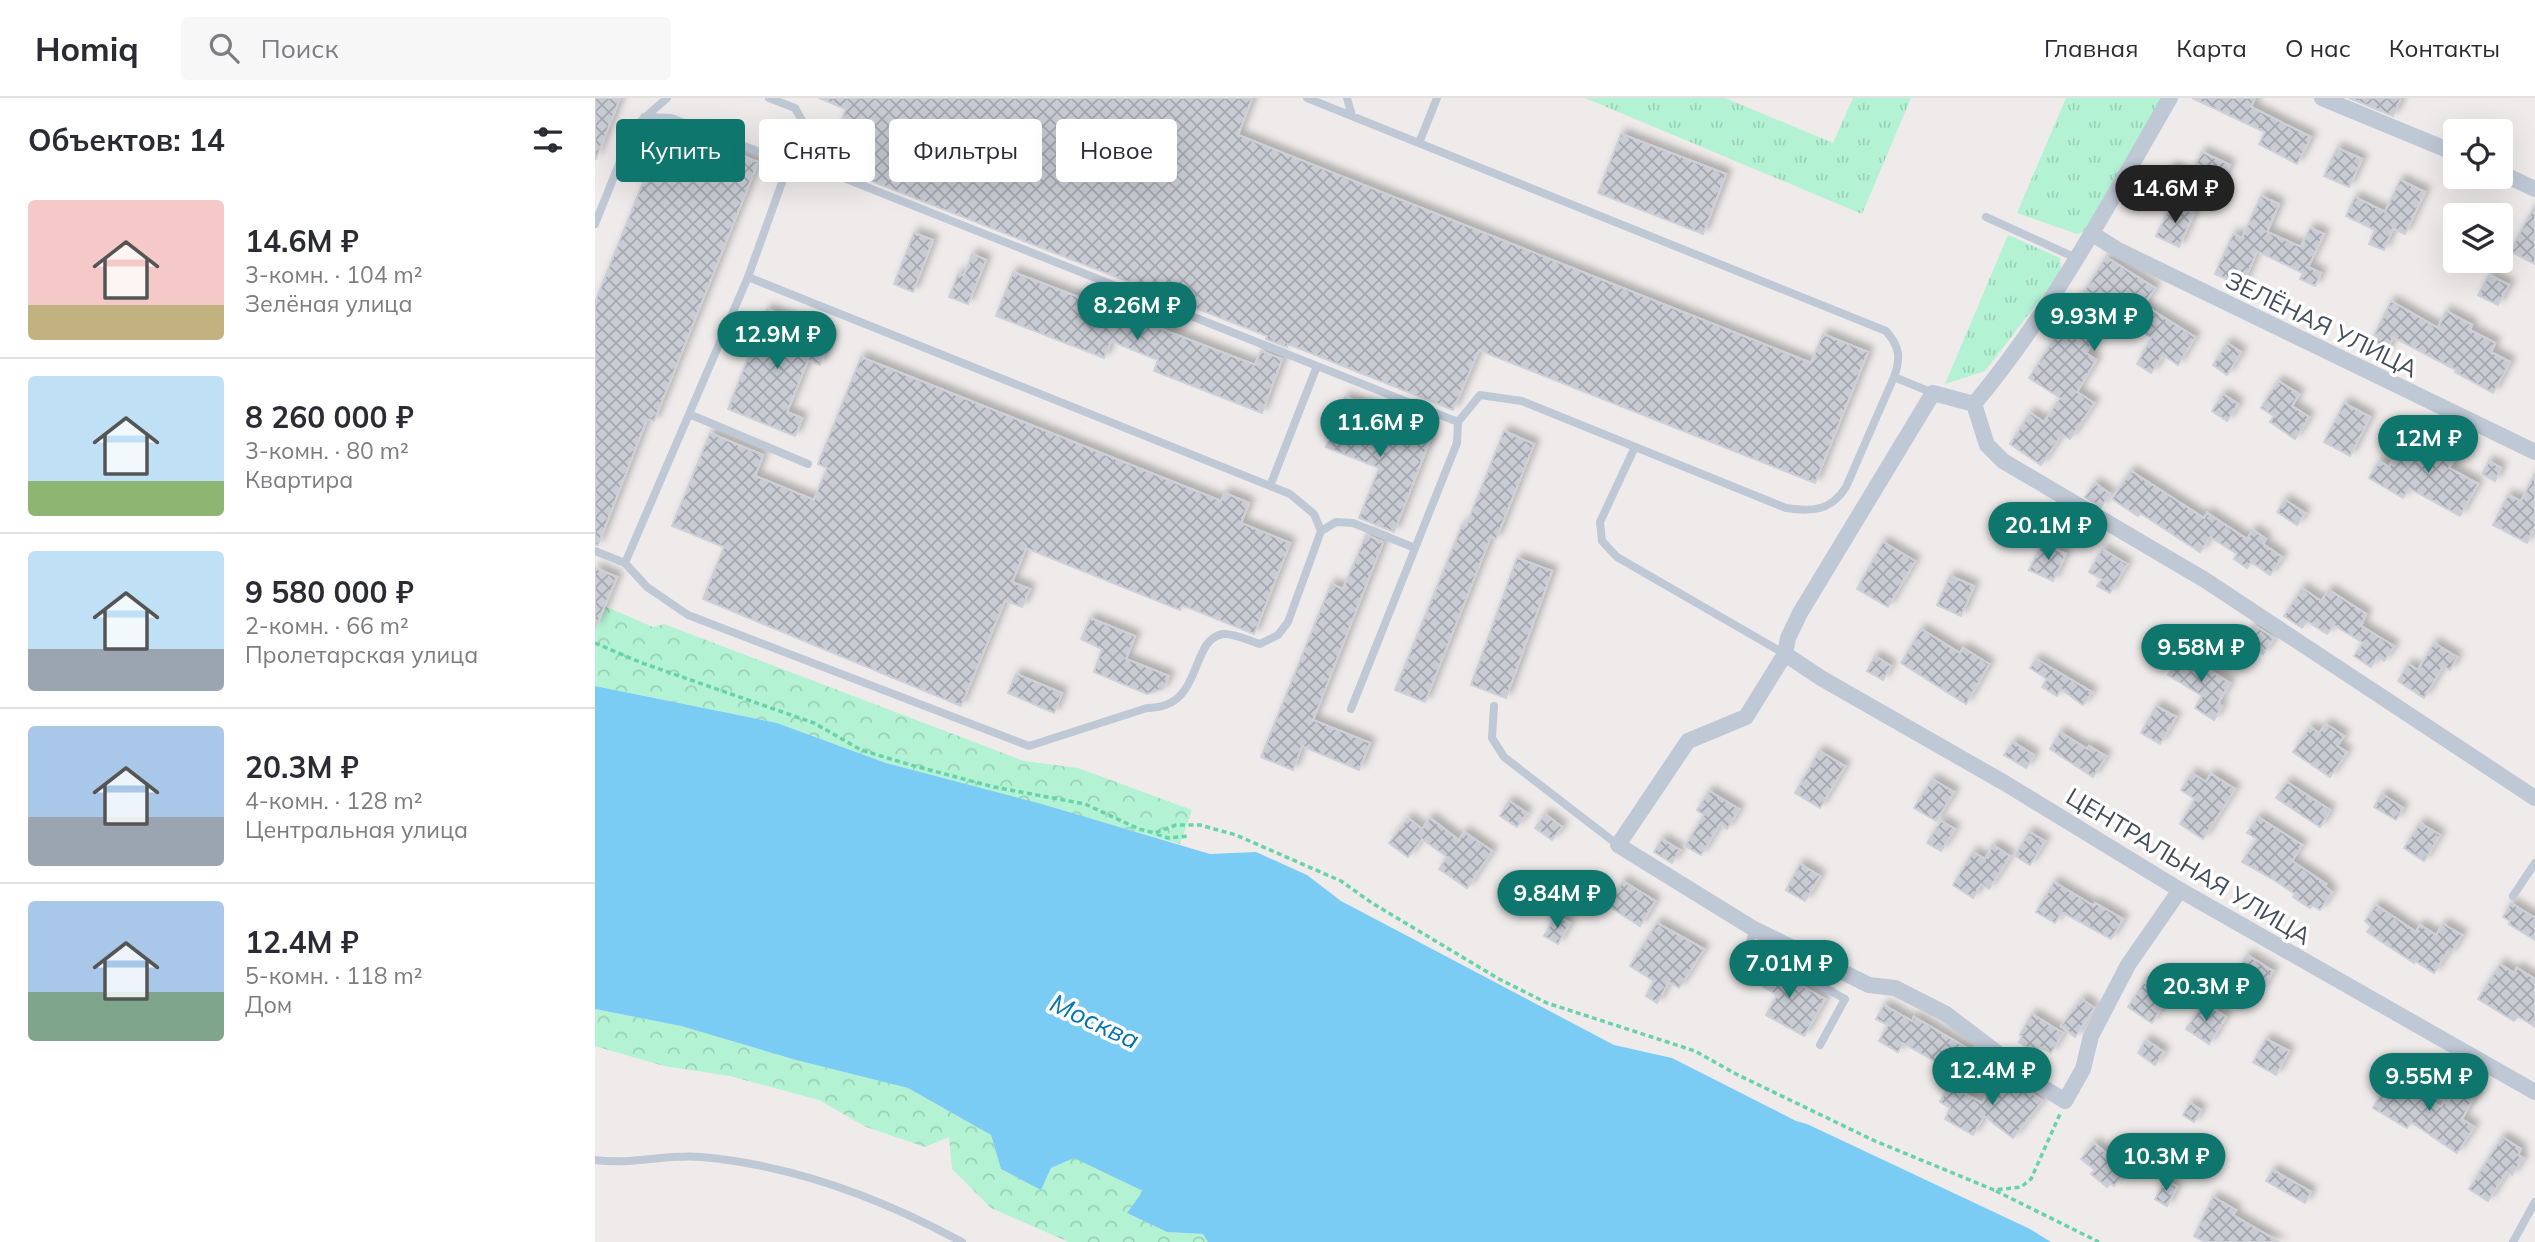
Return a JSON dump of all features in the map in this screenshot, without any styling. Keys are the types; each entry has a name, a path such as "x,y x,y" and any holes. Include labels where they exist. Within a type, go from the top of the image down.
{"street":[{"path":"1974,404 2000,373 2066,278 2170,98"},
{"path":"2322,98 2443,148"},
{"path":"2513,178 2535,188"},
{"name":"ЗЕЛЁНАЯ УЛИЦА","path":"2091,233 2118,250 2535,452"},
{"path":"1974,404 1933,393 1800,613 1788,638 1785,654 1746,717 1688,741 1618,845 1753,929 1869,985 1895,988 1946,1014 2065,1101 2083,1069 2091,1036 2128,964 2180,890"},
{"path":"1974,404 1987,444 2003,461 2205,580 2535,798"},
{"name":"ЦЕНТРАЛЬНАЯ УЛИЦА","path":"1785,654 1821,678 2003,782 2180,890 2535,1092"}],"lane":[{"path":"595,224 634,127 667,98"},
{"path":"769,98 795,107 803,119"},
{"path":"1307,98 1886,331 1895,341 1899,352 1899,364 1894,377 1846,487 1838,500 1822,508 1805,511 1786,508 1522,401 1481,395 1458,422 1457,443 1351,709"},
{"path":"1346,98 1352,116"},
{"path":"1419,143 1437,98"},
{"path":"644,117 671,118 759,149"},
{"path":"625,563 748,277 785,182"},
{"path":"847,182 1458,422"},
{"path":"1986,217 2076,258"},
{"path":"748,277 1290,494 1314,514 1321,531"},
{"path":"1270,486 1317,366"},
{"path":"1894,377 1933,393"},
{"path":"689,414 808,464"},
{"path":"1635,447 1600,522 1602,541 1617,556 1785,654"},
{"path":"595,551 625,563 647,587 688,615 1029,746 1147,708 1162,708 1176,701 1186,690 1206,647 1216,636 1227,634 1260,644 1278,635 1288,622 1321,531 1336,522 1353,523 1415,548"},
{"path":"1494,706 1492,738 1504,757 1618,845"},
{"path":"2513,896 2535,863"},
{"path":"1753,929 1749,945 1845,999 1820,1045"},
{"path":"595,1160 627,1162 688,1156 744,1163 834,1184 886,1205 962,1242"},
{"path":"2513,1242 2535,1202"}],"path":[{"path":"595,643 642,663 814,723 861,750 994,787 1085,804 1139,829 1168,838 1189,836"},
{"path":"1155,833 1176,825 1200,825 1236,835 1341,881 1372,903 1499,979 1547,1003 1695,1051 1736,1074 1875,1141 1994,1190 2099,1242"},
{"path":"1994,1190 2021,1186 2031,1179 2065,1101"}],"green space":[{"path":"1585,98 1725,98 1833,143 1853,98 1911,98 1862,214"},
{"path":"2066,98 2165,98 2083,232 2077,234 2017,213"},
{"path":"2008,235 2060,258 2061,272 1985,371 1945,384"},
{"path":"595,602 653,627 664,624 1024,761 1078,768 1192,810 1180,844 886,763 777,723 595,686"},
{"path":"595,1009 681,1026 796,1060 908,1088 991,1135 1001,1169 1041,1190 1051,1168 1074,1157 1144,1191 1127,1213 1167,1232 1203,1234 1208,1242 1069,1242 991,1208 952,1169 949,1137 925,1147 866,1127 819,1100 730,1076 664,1066 595,1046"}],"water":[{"name":"Москва","path":"595,686 777,723 886,763 1045,805 1210,854 1256,852 1307,875 1341,901 1614,1045 1672,1058 1796,1121 2030,1229 2051,1242 1208,1242 1203,1234 1167,1232 1127,1213 1143,1191 1074,1158 1051,1168 1041,1190 1001,1169 991,1135 908,1088 796,1060 681,1026 595,1009"}],"building":[{"path":"595,98 620,98 596,159 595,159"},
{"path":"819,98 1252,98 1238,135 1811,363 1823,334 1868,352 1815,483 1479,350 1453,410 1288,344 1287,347 1266,339 1267,336 874,182 875,119 842,119 846,109"},
{"path":"2192,98 2255,98 2251,107 2311,137 2297,164 2259,144 2265,132"},
{"path":"2349,98 2401,98 2393,116"},
{"path":"1621,134 1726,174 1703,234 1598,193"},
{"path":"2337,148 2362,159 2349,187 2324,176"},
{"path":"2202,152 2230,165 2219,188 2191,174"},
{"path":"745,157 758,162 654,421 647,419 598,545 595,545 595,302 643,182 745,182"},
{"path":"2171,167 2196,179 2188,197 2163,184"},
{"path":"2400,180 2425,192 2405,234 2393,228 2384,250 2369,244 2375,230 2346,216 2355,197 2385,212"},
{"path":"2261,196 2279,204 2267,232 2301,247 2310,228 2324,234 2308,267 2321,273 2315,286 2300,279 2303,273 2257,251 2242,286 2215,274 2233,234 2242,238"},
{"path":"2172,203 2194,213 2179,247 2156,236"},
{"path":"2535,205 2535,264 2513,253 2513,245"},
{"path":"914,233 933,240 913,292 894,284"},
{"path":"972,254 986,260 968,304 949,297 958,274 964,276"},
{"path":"2106,257 2155,288 2144,305 2195,337 2178,365 2163,355 2151,373 2137,364 2151,338 2112,313 2086,353 2096,360 2077,392 2094,403 2070,439 2062,434 2041,465 2010,444 2030,413 2044,422 2060,398 2029,378"},
{"path":"1013,272 1255,365 1261,351 1282,359 1262,413 1154,371 1158,360 1111,341 1104,358 996,316"},
{"path":"2489,275 2509,285 2498,305 2478,295"},
{"path":"2391,301 2438,328 2446,311 2472,325 2470,330 2495,343 2491,352 2510,362 2493,393 2393,337 2384,358 2367,350"},
{"path":"767,309 831,335 820,365 808,360 787,412 802,418 795,436 728,409"},
{"path":"2227,343 2241,352 2227,375 2213,365"},
{"path":"861,357 1221,501 1225,493 1249,503 1241,523 1290,543 1254,634 1182,605 1180,610 1026,548 1012,582 1030,589 1022,607 1005,600 961,706 703,599 724,547 672,526 710,433 763,455 755,476 814,500 827,468 818,464"},
{"path":"2278,381 2299,394 2292,406 2309,417 2295,439 2270,422 2274,416 2261,408"},
{"path":"2223,394 2238,404 2227,421 2212,411"},
{"path":"1345,397 1374,408 1372,415 1431,437 1394,532 1359,518 1379,468 1326,447"},
{"path":"2344,403 2370,417 2350,456 2324,442"},
{"path":"1504,431 1534,444 1496,539 1491,536 1425,702 1395,690 1462,525 1466,526"},
{"path":"2433,432 2461,448 2449,468 2478,484 2460,516 2409,488 2403,498 2369,478 2379,461 2389,467 2401,446 2419,456"},
{"path":"2489,461 2501,468 2495,481 2482,474"},
{"path":"2131,471 2204,518 2207,513 2247,539 2253,530 2266,539 2263,544 2282,557 2270,575 2251,562 2247,568 2234,559 2237,554 2210,537 2200,552 2140,513 2138,516 2112,499"},
{"path":"2535,473 2535,526 2527,543 2493,525 2508,495 2521,501"},
{"path":"2095,483 2110,494 2101,507 2085,497"},
{"path":"2285,500 2305,513 2297,525 2277,512"},
{"path":"1366,535 1383,542 1313,720 1370,743 1359,770 1302,746 1293,770 1261,757 1331,584 1343,589"},
{"path":"1883,542 1915,561 1888,607 1857,589"},
{"path":"2042,543 2066,554 2053,581 2029,570"},
{"path":"2102,549 2127,564 2110,593 2097,586 2102,579 2089,572"},
{"path":"1517,558 1552,571 1506,698 1471,685"},
{"path":"595,568 617,577 595,629"},
{"path":"1950,576 1974,586 1961,616 1937,605"},
{"path":"2302,588 2321,601 2329,590 2366,614 2361,626 2394,646 2384,661 2377,657 2371,667 2354,656 2363,643 2334,625 2327,634 2307,621 2302,628 2284,616"},
{"path":"1090,618 1135,636 1126,659 1169,676 1163,689 1147,694 1094,672 1102,649 1081,639"},
{"path":"2254,625 2274,638 2263,654 2244,641"},
{"path":"1921,629 1960,653 1963,648 1989,664 1966,704 1901,663"},
{"path":"2434,643 2457,657 2450,670 2443,666 2424,698 2398,681 2408,664 2418,670"},
{"path":"2182,653 2230,683 2218,703 2222,706 2214,720 2195,708 2202,696 2168,675"},
{"path":"1875,656 1891,666 1883,680 1867,671"},
{"path":"2036,659 2092,692 2083,705 2061,689 2057,696 2042,687 2047,679 2030,668"},
{"path":"1016,674 1062,693 1054,713 1008,693"},
{"path":"2156,706 2176,717 2160,744 2141,733"},
{"path":"2326,724 2344,736 2337,746 2347,752 2330,777 2293,752 2310,727 2319,733"},
{"path":"2060,732 2087,749 2089,746 2106,756 2093,777 2050,749"},
{"path":"2013,742 2034,755 2026,768 2004,755"},
{"path":"1819,751 1845,766 1820,808 1795,793"},
{"path":"2192,773 2206,782 2211,774 2235,789 2203,839 2180,824 2195,799 2181,790"},
{"path":"1932,779 1954,792 1936,821 1914,808"},
{"path":"2287,782 2330,810 2320,827 2276,798"},
{"path":"1709,791 1739,809 1727,829 1720,824 1701,855 1685,846 1704,815 1697,810"},
{"path":"2382,794 2403,808 2396,820 2374,807"},
{"path":"1509,801 1527,813 1517,827 1500,816"},
{"path":"1545,814 1562,827 1552,840 1535,828"},
{"path":"2258,817 2302,845 2292,861 2326,884 2324,886 2332,892 2320,910 2312,905 2310,908 2293,897 2295,894 2242,862 2257,839 2247,833"},
{"path":"1408,818 1422,829 1430,818 1459,840 1464,832 1492,851 1467,888 1439,869 1447,857 1422,839 1408,857 1389,843"},
{"path":"1941,821 1955,829 1941,851 1927,843"},
{"path":"2420,823 2440,835 2424,861 2404,848"},
{"path":"2029,832 2045,841 2030,865 2015,856"},
{"path":"1662,839 1680,850 1672,863 1654,852"},
{"path":"1993,845 2010,856 1989,889 1981,884 1973,898 1953,885 1973,852 1985,859"},
{"path":"1800,864 1820,876 1805,901 1786,890"},
{"path":"1623,881 1655,901 1640,926 1608,906"},
{"path":"2054,882 2094,906 2095,903 2123,919 2111,939 2062,912 2055,923 2036,912"},
{"path":"2511,903 2535,918 2535,940 2509,924 2510,921 2503,917"},
{"path":"2376,905 2416,932 2420,925 2436,935 2443,924 2462,935 2434,973 2367,932 2371,926 2365,921"},
{"path":"1556,915 1570,923 1558,944 1544,936"},
{"path":"1657,923 1704,949 1679,988 1669,982 1657,1003 1646,996 1654,981 1630,966"},
{"path":"2247,955 2273,971 2262,990 2248,981 2251,976 2239,968"},
{"path":"1762,963 1825,999 1804,1036 1766,1015 1777,995 1752,980"},
{"path":"2500,964 2514,973 2517,968 2535,979 2535,1027 2518,1016 2514,1021 2478,999"},
{"path":"2144,982 2168,997 2152,1023 2128,1007"},
{"path":"2082,999 2094,1008 2075,1037 2061,1026"},
{"path":"2204,1002 2226,1017 2209,1044 2186,1029"},
{"path":"1884,1005 1912,1021 1914,1017 1977,1054 1970,1066 1956,1059 1950,1070 1903,1043 1898,1052 1879,1041 1888,1025 1876,1019"},
{"path":"2032,1014 2063,1033 2051,1053 2040,1047 2036,1053 2019,1042"},
{"path":"2266,1039 2289,1051 2276,1075 2253,1062"},
{"path":"2146,1040 2164,1052 2155,1065 2138,1053"},
{"path":"1998,1075 2030,1094 2031,1092 2042,1101 2013,1138 1984,1116 1973,1135 1945,1119 1950,1108 1940,1102 1949,1085 1982,1103"},
{"path":"2390,1078 2441,1107 2444,1102 2447,1104 2458,1083 2476,1093 2462,1119 2474,1127 2457,1153 2411,1122 2407,1128 2373,1108"},
{"path":"2190,1103 2201,1110 2194,1122 2183,1115"},
{"path":"2502,1137 2521,1149 2518,1155 2523,1158 2512,1175 2507,1171 2488,1201 2469,1189"},
{"path":"2094,1143 2107,1154 2112,1148 2128,1161 2123,1167 2127,1170 2114,1186 2110,1183 2107,1187 2091,1174 2095,1170 2081,1159"},
{"path":"2273,1170 2311,1192 2305,1203 2266,1181"},
{"path":"2165,1180 2177,1187 2167,1206 2155,1199"},
{"path":"2213,1197 2236,1210 2233,1215 2279,1242 2205,1242 2194,1236"}]}
